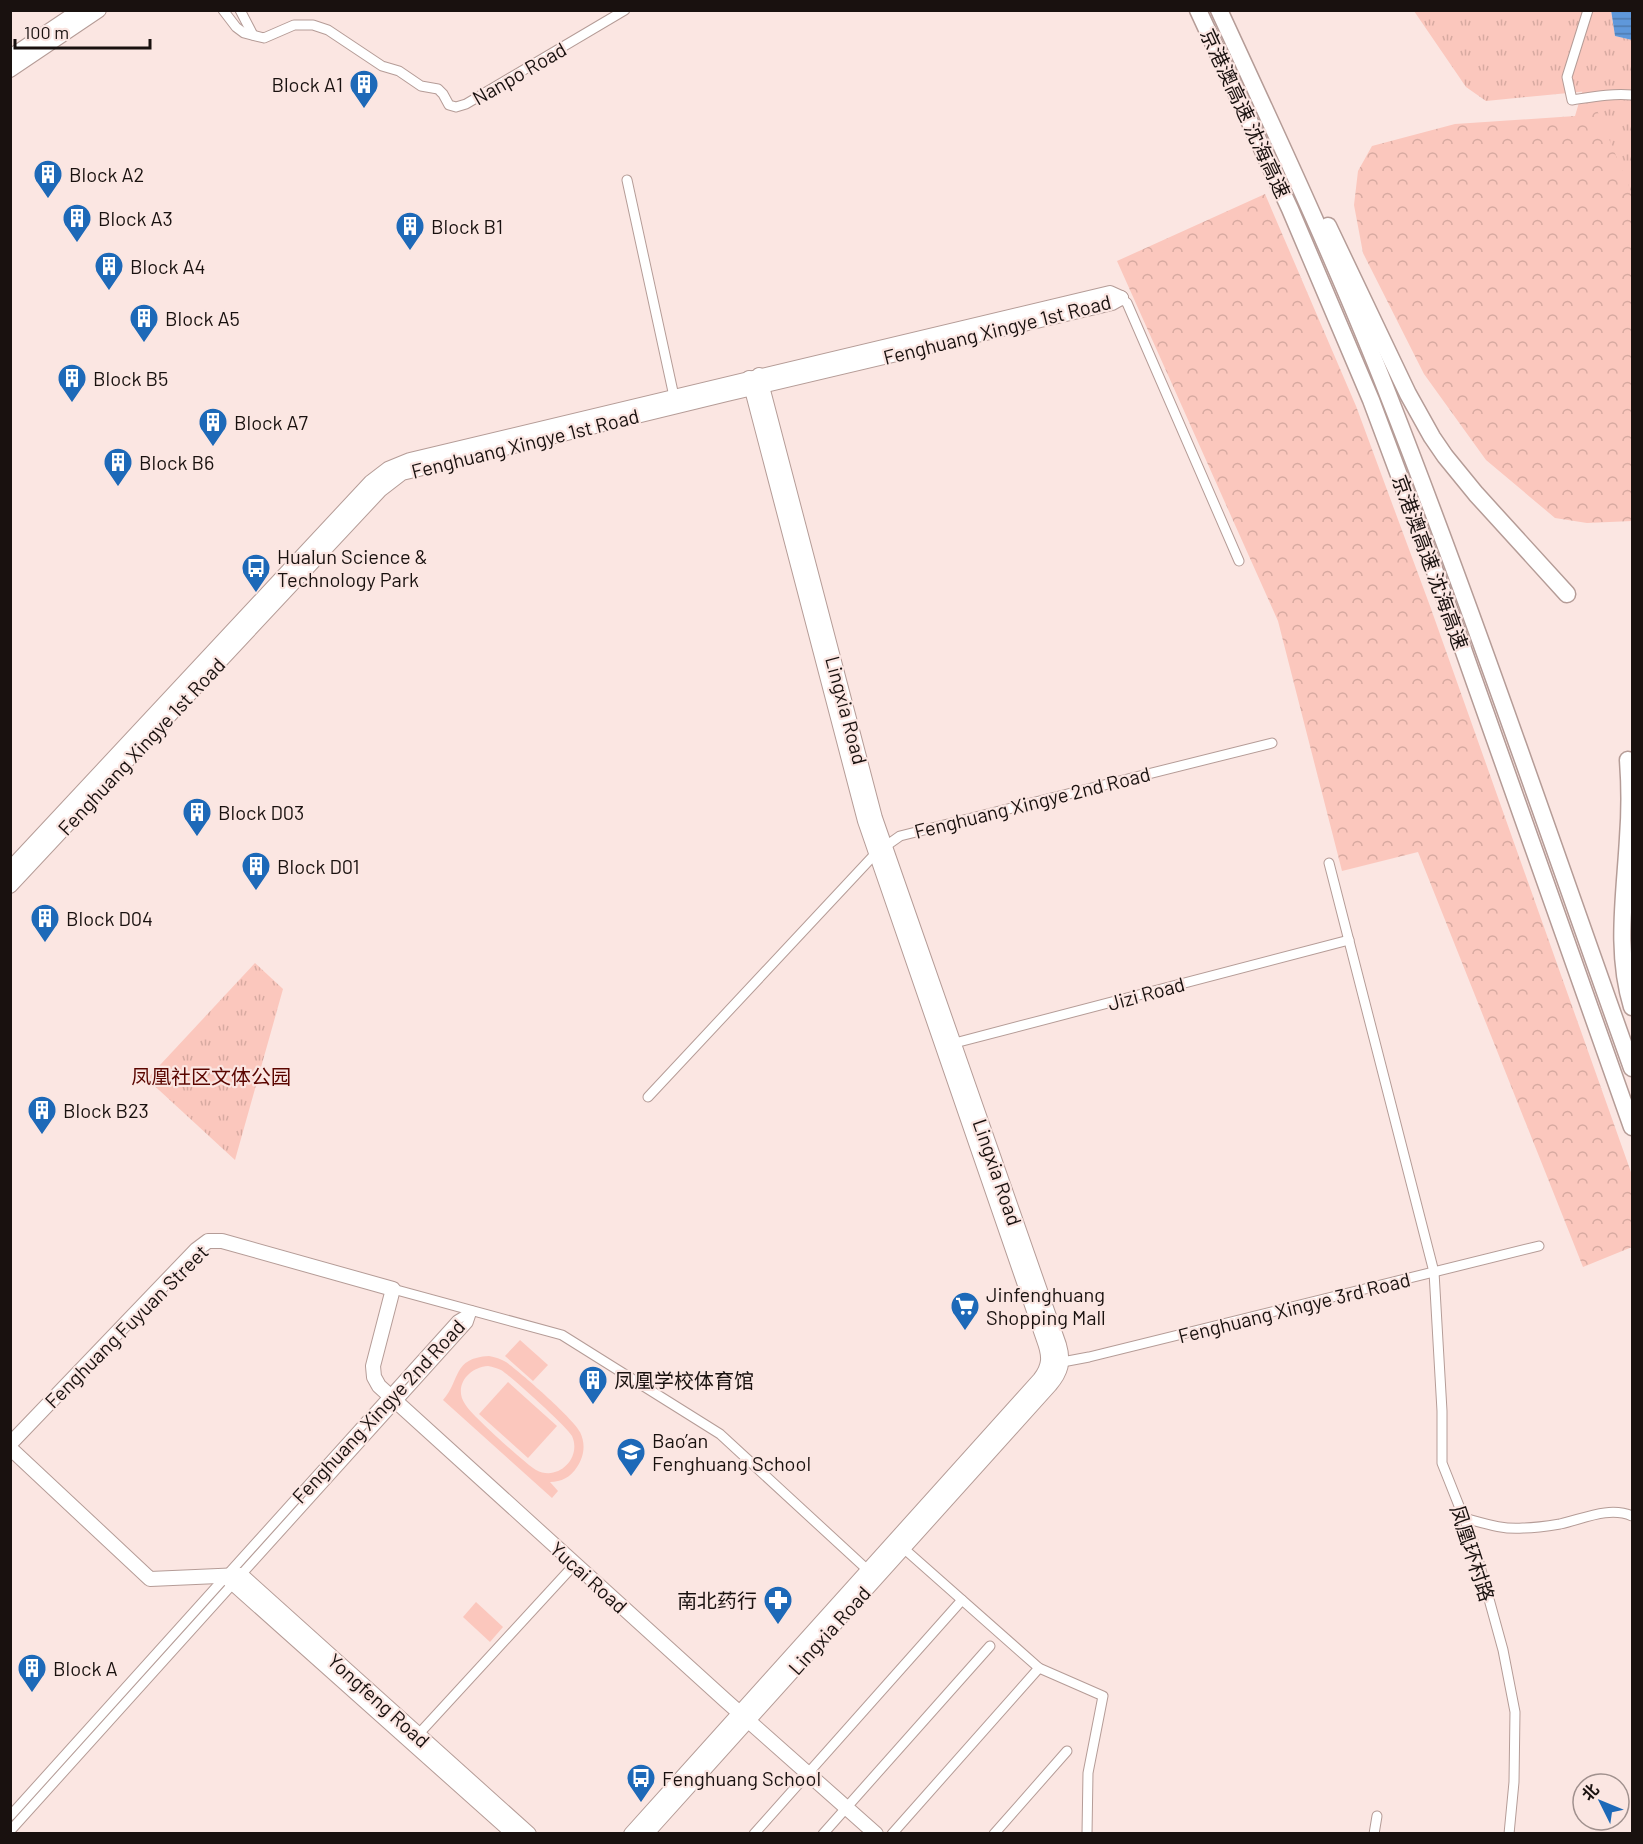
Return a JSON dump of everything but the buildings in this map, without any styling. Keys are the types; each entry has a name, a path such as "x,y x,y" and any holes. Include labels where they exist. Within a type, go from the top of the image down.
{"highway":[{"path":"1186,10 1290,209"},
{"name":"京港澳高速 沈海高速","path":"1198,10 1290,209 1371,400 1446,601 1632,1127"},
{"name":"京港澳高速 沈海高速","path":"1219,10 1308,205 1389,396 1464,598 1632,1068"},
{"path":"1267,115 1307,181 1408,394 1432,437 1476,494 1567,594"},
{"path":"1628,760 1630,783 1628,837 1621,924 1624,969 1632,1007"}],"street":[{"path":"10,57 80,10"},
{"path":"10,70 99,10"},
{"path":"223,10 236,27 244,33 253,34"},
{"path":"240,10 253,34"},
{"name":"Nanpo Road","path":"253,34 264,38 294,25 313,25 328,30 382,66 399,71 421,86 438,89 449,105 456,107 466,104 625,10"},
{"path":"1588,10 1567,77 1572,100 1600,95 1632,96"},
{"path":"627,180 675,401"},
{"name":"Fenghuang Xingye 1st Road","path":"10,886 392,479 412,469 1110,292 1121,298"},
{"path":"1121,298 1127,303 1239,561"},
{"name":"Lingxia Road","path":"755,381 872,807 880,850 948,1045 1059,1345 1062,1362 1053,1382 899,1544"},
{"name":"Fenghuang Xingye 1st Road","path":"10,868 381,473 410,460 675,401"},
{"name":"Fenghuang Xingye 2nd Road","path":"648,1097 880,850 908,833 1272,743"},
{"name":"凤凰环村路","path":"1329,864 1434,1272 1442,1411 1442,1462 1473,1541 1503,1650 1515,1712 1514,1782 1509,1833"},
{"name":"Jizi Road","path":"948,1045 1349,940"},
{"name":"Lingxia Road","path":"646,1833 744,1717 899,1544 1040,1379 1048,1364 1047,1348 948,1045"},
{"name":"Fenghuang Fuyuan Street","path":"10,1446 196,1250 208,1241 222,1241 393,1289"},
{"name":"Fenghuang Xingye 3rd Road","path":"1048,1364 1539,1246"},
{"path":"393,1289 562,1335 720,1434 872,1574"},
{"name":"Yucai Road","path":"393,1289 373,1372 379,1386 744,1717 876,1833"},
{"name":"Fenghuang Xingye 2nd Road","path":"10,1831 393,1399 468,1323 472,1311"},
{"name":"Fenghuang Xingye 2nd Road","path":"10,1816 234,1578 393,1399"},
{"path":"10,1446 150,1579 234,1578"},
{"path":"1464,1518 1497,1526 1523,1528 1559,1524 1606,1513 1617,1512 1632,1516"},
{"path":"899,1544 1039,1668 1103,1696 1088,1773 1087,1833"},
{"path":"415,1738 575,1564"},
{"name":"Yongfeng Road","path":"234,1578 415,1738 529,1833"},
{"path":"754,1833 962,1599"},
{"path":"823,1833 990,1646"},
{"path":"892,1833 1039,1668"},
{"name":"Lingxia Road","path":"631,1833 744,1717"},
{"name":"Yongfeng Road","path":"415,1738 514,1833"},
{"path":"994,1833 1067,1751"},
{"path":"1374,1833 1377,1816"}],"green space":[{"path":"1414,11 1611,11 1615,36 1632,40 1632,194 1589,91 1486,101 1466,87"},
{"path":"1632,64 1632,521 1587,523 1555,518 1486,460 1424,374 1363,253 1354,205 1358,171 1372,146 1455,124 1575,116 1586,79"},
{"path":"1265,194 1356,406 1430,606 1632,1175 1632,1247 1583,1267 1418,852 1342,871 1278,621 1117,261"},
{"name":"凤凰社区文体公园","path":"255,963 283,989 235,1160 147,1079"},
{"path":"520,1340 548,1365 533,1381 505,1356"},
{"path":"489,1356 506,1362 558,1407 580,1432 584,1446 581,1459 575,1471 569,1476 550,1482 558,1491 552,1498 443,1400 463,1366 477,1358","holes":["488,1366 501,1370 516,1382 572,1436 574,1452 566,1466 552,1473 536,1470 521,1459 465,1404 461,1391 465,1379 475,1370"]},
{"path":"508,1382 557,1426 528,1458 479,1414"},
{"path":"476,1602 503,1627 490,1642 463,1617"}],"water":[{"path":"1611,10 1632,11 1632,40 1615,36"}],"place":[{"name":"Block A1","path":"364,110"},
{"name":"Block A2","path":"48,200"},
{"name":"Block A3","path":"77,244"},
{"name":"Block B1","path":"410,252"},
{"name":"Block A4","path":"109,292"},
{"name":"Block A5","path":"144,344"},
{"name":"Block B5","path":"72,404"},
{"name":"Block A7","path":"213,448"},
{"name":"Block B6","path":"118,488"},
{"name":"Hualun Science & Technology Park","path":"256,594"},
{"name":"Block D03","path":"197,838"},
{"name":"Block D01","path":"256,892"},
{"name":"Block D04","path":"45,944"},
{"name":"Block B23","path":"42,1136"},
{"name":"Jinfenghuang Shopping Mall","path":"965,1332"},
{"name":"凤凰学校体育馆","path":"593,1406"},
{"name":"Bao’an Fenghuang School","path":"631,1478"},
{"name":"南北药行","path":"778,1626"},
{"name":"Block A","path":"32,1694"},
{"name":"Fenghuang School","path":"641,1804"}]}
